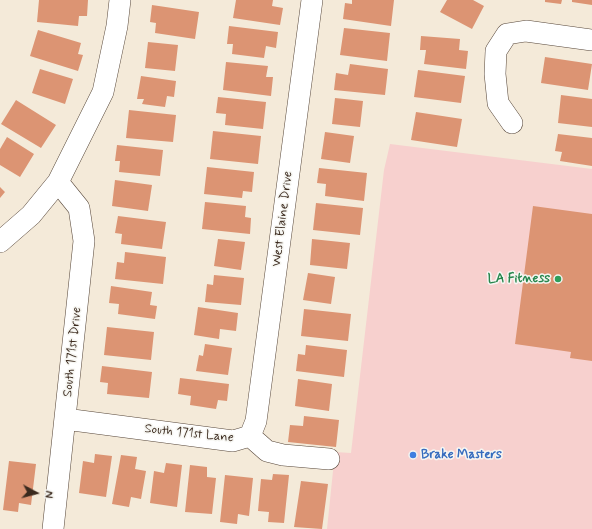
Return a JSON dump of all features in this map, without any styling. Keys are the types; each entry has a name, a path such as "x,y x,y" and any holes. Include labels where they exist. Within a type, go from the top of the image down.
{"street":[{"path":"0,242 31,215 58,182 103,92 117,26 120,0"},
{"name":"West Elaine Drive","path":"250,436 256,421 312,0"},
{"path":"512,123 498,102 495,74 496,52 507,34 526,31 592,40"},
{"name":"South 171st Drive","path":"54,529 84,240 79,208 58,182"},
{"name":"South 171st Lane","path":"65,419 233,441 250,436 267,451 283,455 329,459"}],"shaded area":[{"path":"390,144 592,169 592,529 327,529 335,452 351,453 384,170"}],"building":[{"path":"39,0 88,0 87,16 79,16 78,26 37,22"},
{"path":"236,0 273,0 272,6 283,8 280,25 233,18"},
{"path":"352,0 394,0 391,26 343,19 345,3 352,4"},
{"path":"447,0 473,0 484,6 472,29 440,12"},
{"path":"545,0 562,0 561,4 545,2"},
{"path":"572,0 592,0 592,5 572,2"},
{"path":"152,5 199,12 195,39 155,33 156,23 150,22"},
{"path":"229,26 278,32 276,48 266,46 264,58 232,54 233,44 227,44"},
{"path":"344,28 390,33 387,61 340,55"},
{"path":"38,30 81,43 78,54 83,55 78,71 30,56"},
{"path":"421,36 460,39 459,50 468,51 466,69 424,64 426,50 420,50"},
{"path":"148,42 178,45 175,71 145,68"},
{"path":"545,57 592,64 588,90 541,83"},
{"path":"226,62 268,66 266,77 273,77 271,96 223,90"},
{"path":"350,64 388,69 385,95 334,90 336,73 348,75"},
{"path":"40,69 73,79 65,104 32,93"},
{"path":"418,70 465,76 461,103 414,97"},
{"path":"141,76 176,81 174,97 167,96 165,107 142,104 144,99 137,99"},
{"path":"561,95 592,99 592,127 558,123"},
{"path":"218,97 266,102 263,129 225,125 226,114 216,113"},
{"path":"335,98 363,101 360,127 332,124"},
{"path":"16,100 56,125 41,148 1,124"},
{"path":"129,110 176,115 173,142 126,138"},
{"path":"416,112 462,119 457,147 411,140"},
{"path":"213,131 261,136 258,164 210,159"},
{"path":"325,132 354,136 350,163 321,159"},
{"path":"558,134 592,138 592,166 560,161 562,152 555,151"},
{"path":"7,137 34,154 20,177 0,165 0,149"},
{"path":"117,145 163,150 160,176 119,172 120,161 115,161"},
{"path":"207,167 254,172 252,192 243,191 242,198 204,194"},
{"path":"319,168 367,173 364,201 325,196 326,184 317,183"},
{"path":"115,180 152,185 148,211 112,206"},
{"path":"0,187 5,192 0,198"},
{"path":"205,202 246,206 245,217 251,218 250,234 202,229"},
{"path":"316,203 363,208 360,235 313,230"},
{"name":"LA Fitness","path":"533,206 592,214 592,361 570,358 571,352 515,344"},
{"path":"118,216 166,222 162,249 121,244 122,234 115,233"},
{"path":"218,239 245,242 241,270 214,266"},
{"path":"312,239 350,243 347,269 310,265"},
{"path":"125,252 166,257 163,284 115,279 117,262 124,263"},
{"path":"308,273 335,277 331,304 303,300"},
{"path":"214,275 244,278 241,305 205,302 207,284 213,285"},
{"path":"111,286 152,292 150,305 157,306 155,319 118,314 119,304 109,303"},
{"path":"198,307 238,313 236,331 220,329 219,339 194,335"},
{"path":"304,309 351,314 348,341 301,336"},
{"path":"107,327 154,332 151,360 104,355"},
{"path":"205,344 232,348 228,375 196,371 199,355 203,356"},
{"path":"306,345 347,350 344,377 296,371 298,354 305,355"},
{"path":"102,366 152,372 149,398 107,394 108,383 100,382"},
{"path":"180,378 229,384 227,401 218,400 216,409 190,405 191,396 178,394"},
{"path":"298,379 332,384 329,411 295,406"},
{"path":"304,416 339,420 336,447 288,442 290,425 303,426"},
{"path":"95,454 112,456 106,497 79,493 83,461 94,463"},
{"path":"121,455 137,457 135,469 146,471 141,499 131,497 129,507 112,504"},
{"path":"9,461 36,464 31,505 19,503 18,512 3,510"},
{"path":"166,463 182,465 177,507 150,503 154,471 164,473"},
{"path":"190,465 207,467 207,477 216,478 212,514 185,512"},
{"path":"273,474 289,475 284,523 268,522 269,512 258,511 261,479 272,480"},
{"path":"225,475 253,478 249,516 238,514 237,524 220,522"},
{"path":"301,481 328,484 322,529 294,527"}],"place":[{"name":"LA Fitness","path":"558,279"},
{"name":"Brake Masters","path":"413,455"}]}
